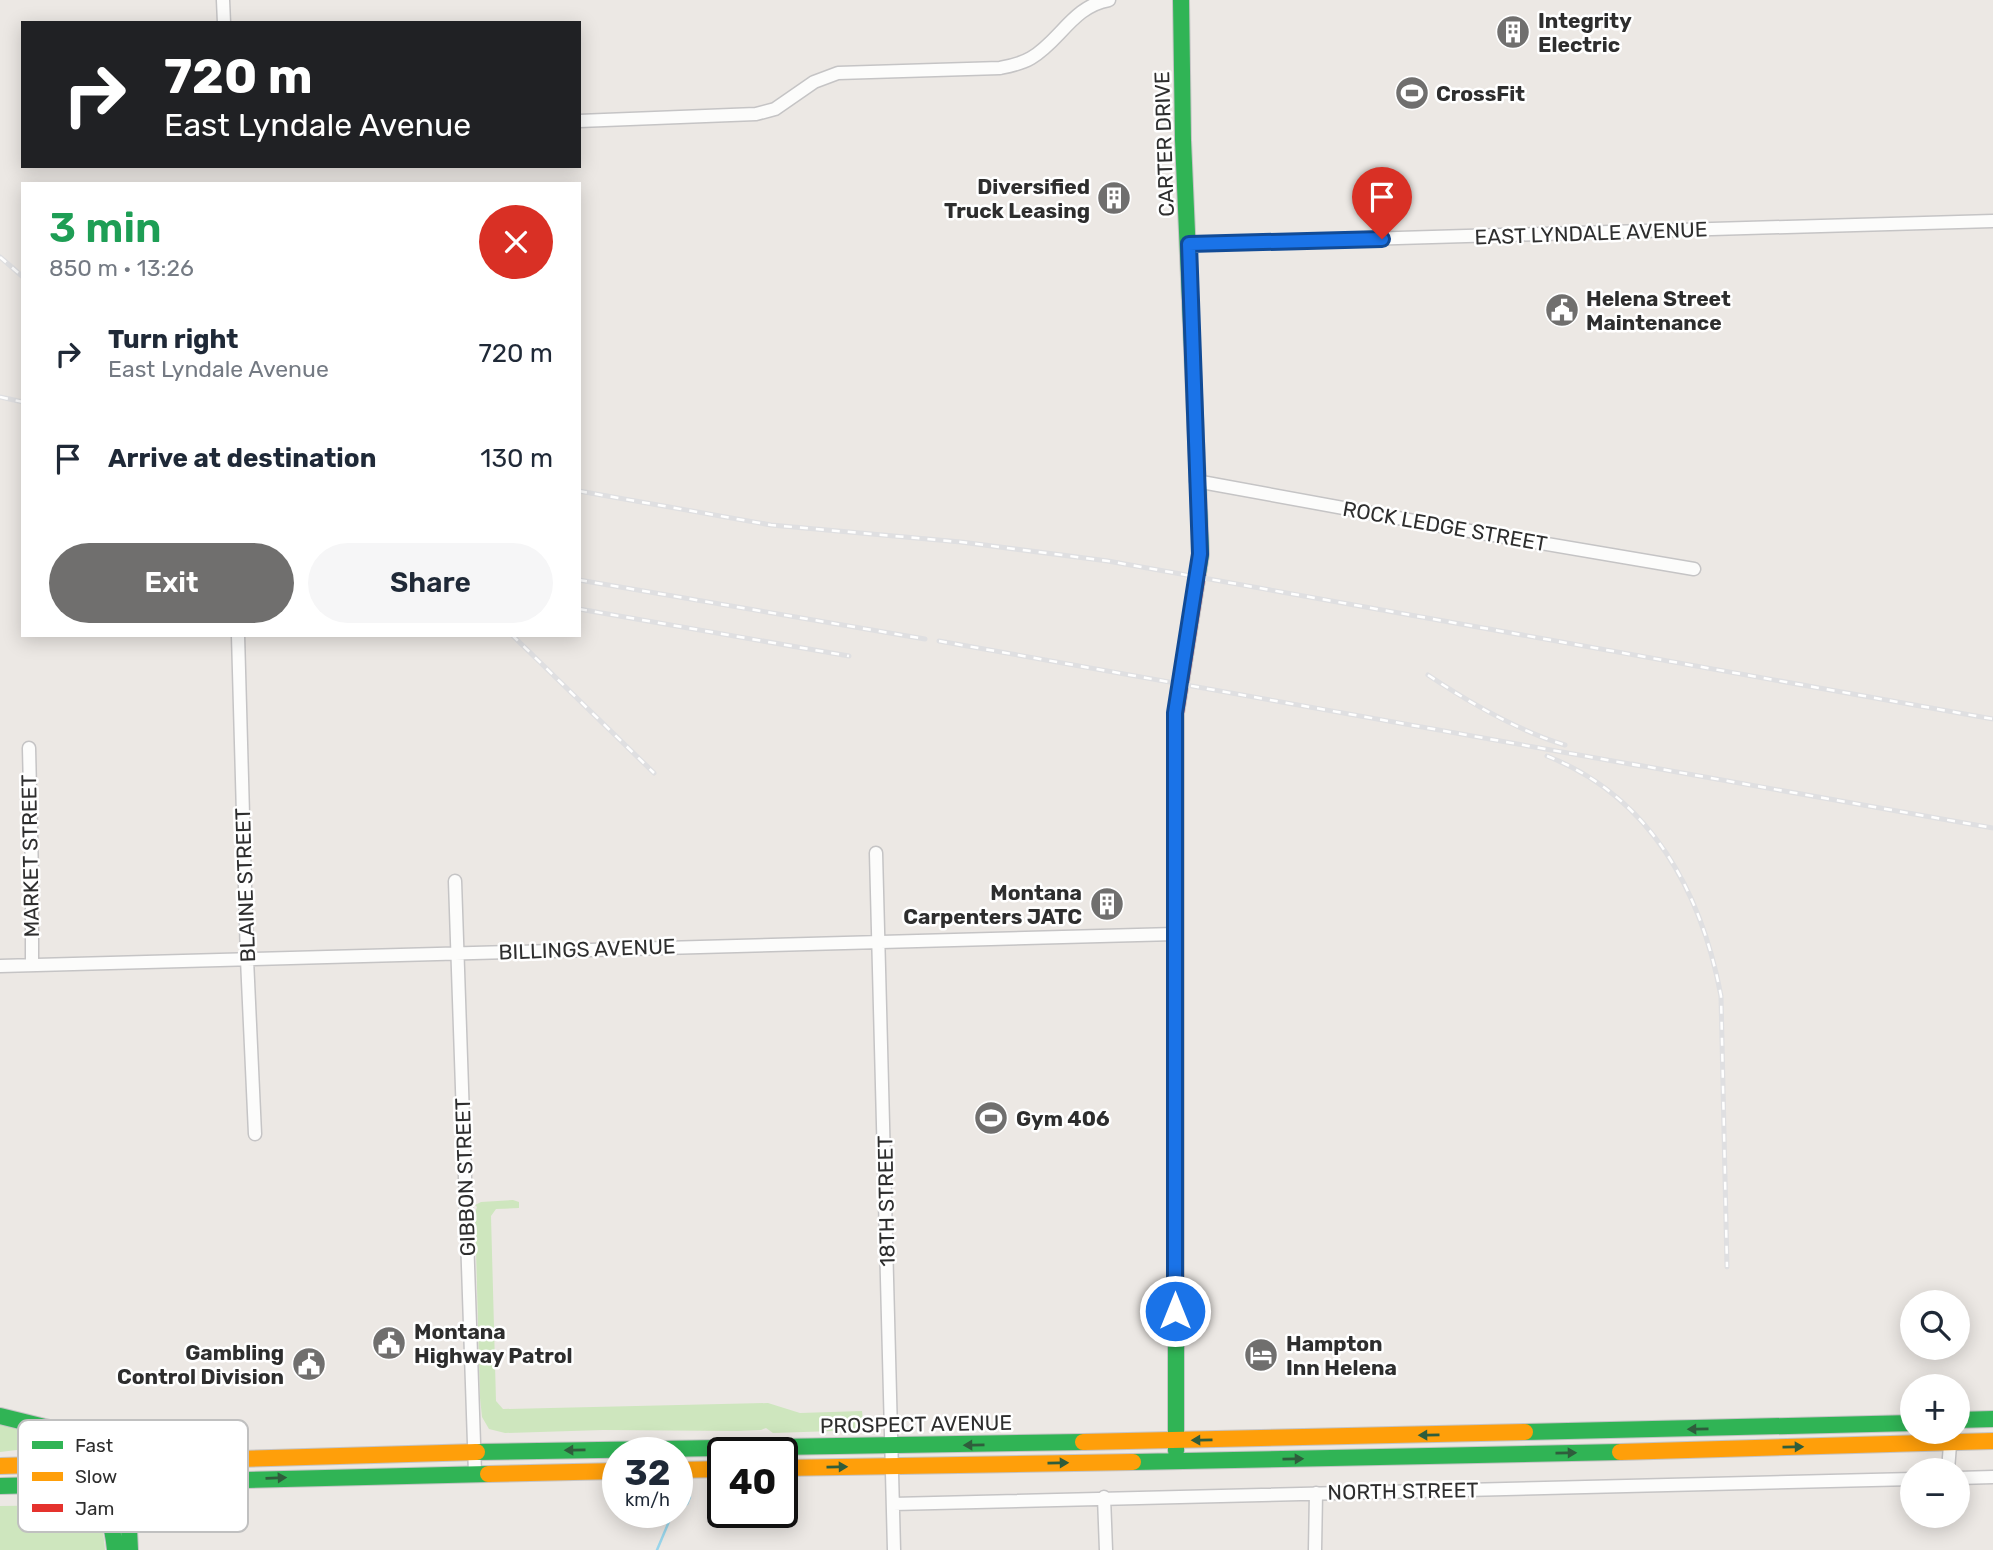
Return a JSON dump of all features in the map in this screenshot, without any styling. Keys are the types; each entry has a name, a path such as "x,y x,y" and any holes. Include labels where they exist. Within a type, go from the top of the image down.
{"main road":[{"name":"CARTER DRIVE","path":"1176,1461 1175,713 1200,554 1183,140 1181,0"},
{"path":"0,1416 18,1420"},
{"path":"1970,1420 1993,1419"},
{"name":"PROSPECT AVENUE","path":"248,1459 1900,1423"},
{"name":"PROSPECT AVENUE","path":"798,1468 1498,1454 1900,1439"},
{"name":"PROSPECT AVENUE","path":"1970,1439 1993,1441"},
{"path":"248,1450 333,1456"},
{"name":"PROSPECT AVENUE","path":"0,1466 18,1466"},
{"path":"248,1480 602,1471"},
{"path":"0,1486 18,1486"},
{"path":"0,1499 18,1499"},
{"path":"112,1532 115,1550"},
{"path":"129,1532 130,1550"}],"street":[{"path":"223,0 224,21"},
{"path":"581,121 756,114 775,109 814,82 838,73 1000,68 1033,57 1076,16 1095,4 1109,0"},
{"name":"EAST LYNDALE AVENUE","path":"1189,244 1993,221"},
{"name":"ROCK LEDGE STREET","path":"1196,481 1444,527 1695,569"},
{"name":"BLAINE STREET","path":"238,637 255,1134"},
{"name":"MARKET STREET","path":"29,748 32,965"},
{"name":"18TH STREET","path":"876,853 894,1550"},
{"name":"GIBBON STREET","path":"455,881 475,1473"},
{"name":"BILLINGS AVENUE","path":"0,966 1175,934"},
{"path":"1970,1478 1993,1477"},
{"name":"NORTH STREET","path":"893,1504 1900,1479"},
{"path":"1315,1550 1316,1493"},
{"path":"1104,1497 1106,1550"}],"green space":[{"path":"481,1202 519,1202 519,1208 496,1209 491,1216 496,1401 503,1409 768,1403 800,1413 862,1411 864,1430 773,1433 766,1428 738,1431 603,1430 505,1433 489,1429 482,1417 480,1398 475,1205"},
{"path":"0,1423 18,1427 18,1450 0,1452"},
{"path":"0,1506 18,1506 18,1532 103,1532 105,1550 0,1550"}],"waterway":[{"path":"657,1550 666,1528"}],"railway":[{"path":"0,257 21,275"},
{"path":"0,397 21,402"},
{"path":"581,491 771,525 961,542 1108,561 1993,719"},
{"path":"581,580 925,639"},
{"path":"581,609 849,656"},
{"path":"514,637 654,773"},
{"path":"939,641 1641,766"},
{"path":"1428,675 1494,715 1565,745"},
{"path":"1547,756 1584,774 1615,796 1642,822 1666,852 1685,885 1700,920 1721,996 1727,1267"},
{"path":"1632,764 1993,828"}],"traffic: fast":[{"path":"1181,0 1183,140 1201,554 1198,573"},
{"path":"1176,929 1176,1451"},
{"path":"0,1416 18,1420"},
{"path":"1970,1420 1993,1419"},
{"path":"1525,1432 1900,1423"},
{"path":"477,1452 1083,1442"},
{"path":"1133,1462 1620,1452"},
{"path":"248,1480 488,1474"},
{"path":"0,1486 18,1486"},
{"path":"112,1532 115,1550"},
{"path":"129,1532 130,1550"}],"traffic: slow":[{"path":"1083,1442 1525,1432"},
{"path":"1620,1452 1993,1441"},
{"path":"248,1459 477,1452"},
{"path":"798,1468 1133,1462"},
{"path":"0,1466 18,1465"},
{"path":"693,1470 707,1469"},
{"path":"488,1474 602,1471"}],"traffic: jam":[{"path":"1176,929 1176,713 1198,573"}],"place":[{"name":"Integrity Electric","path":"1513,32"},
{"name":"CrossFit","path":"1412,93"},
{"name":"Diversified Truck Leasing","path":"1114,198"},
{"name":"Helena Street Maintenance","path":"1562,310"},
{"name":"Montana Carpenters JATC","path":"1107,904"},
{"name":"Gym 406","path":"991,1118"},
{"name":"Montana Highway Patrol","path":"389,1343"},
{"name":"Hampton Inn Helena","path":"1261,1355"},
{"name":"Gambling Control Division","path":"309,1364"}],"route":[{"path":"1175,1311 1175,713 1200,554 1189,244 1382,239"}]}
